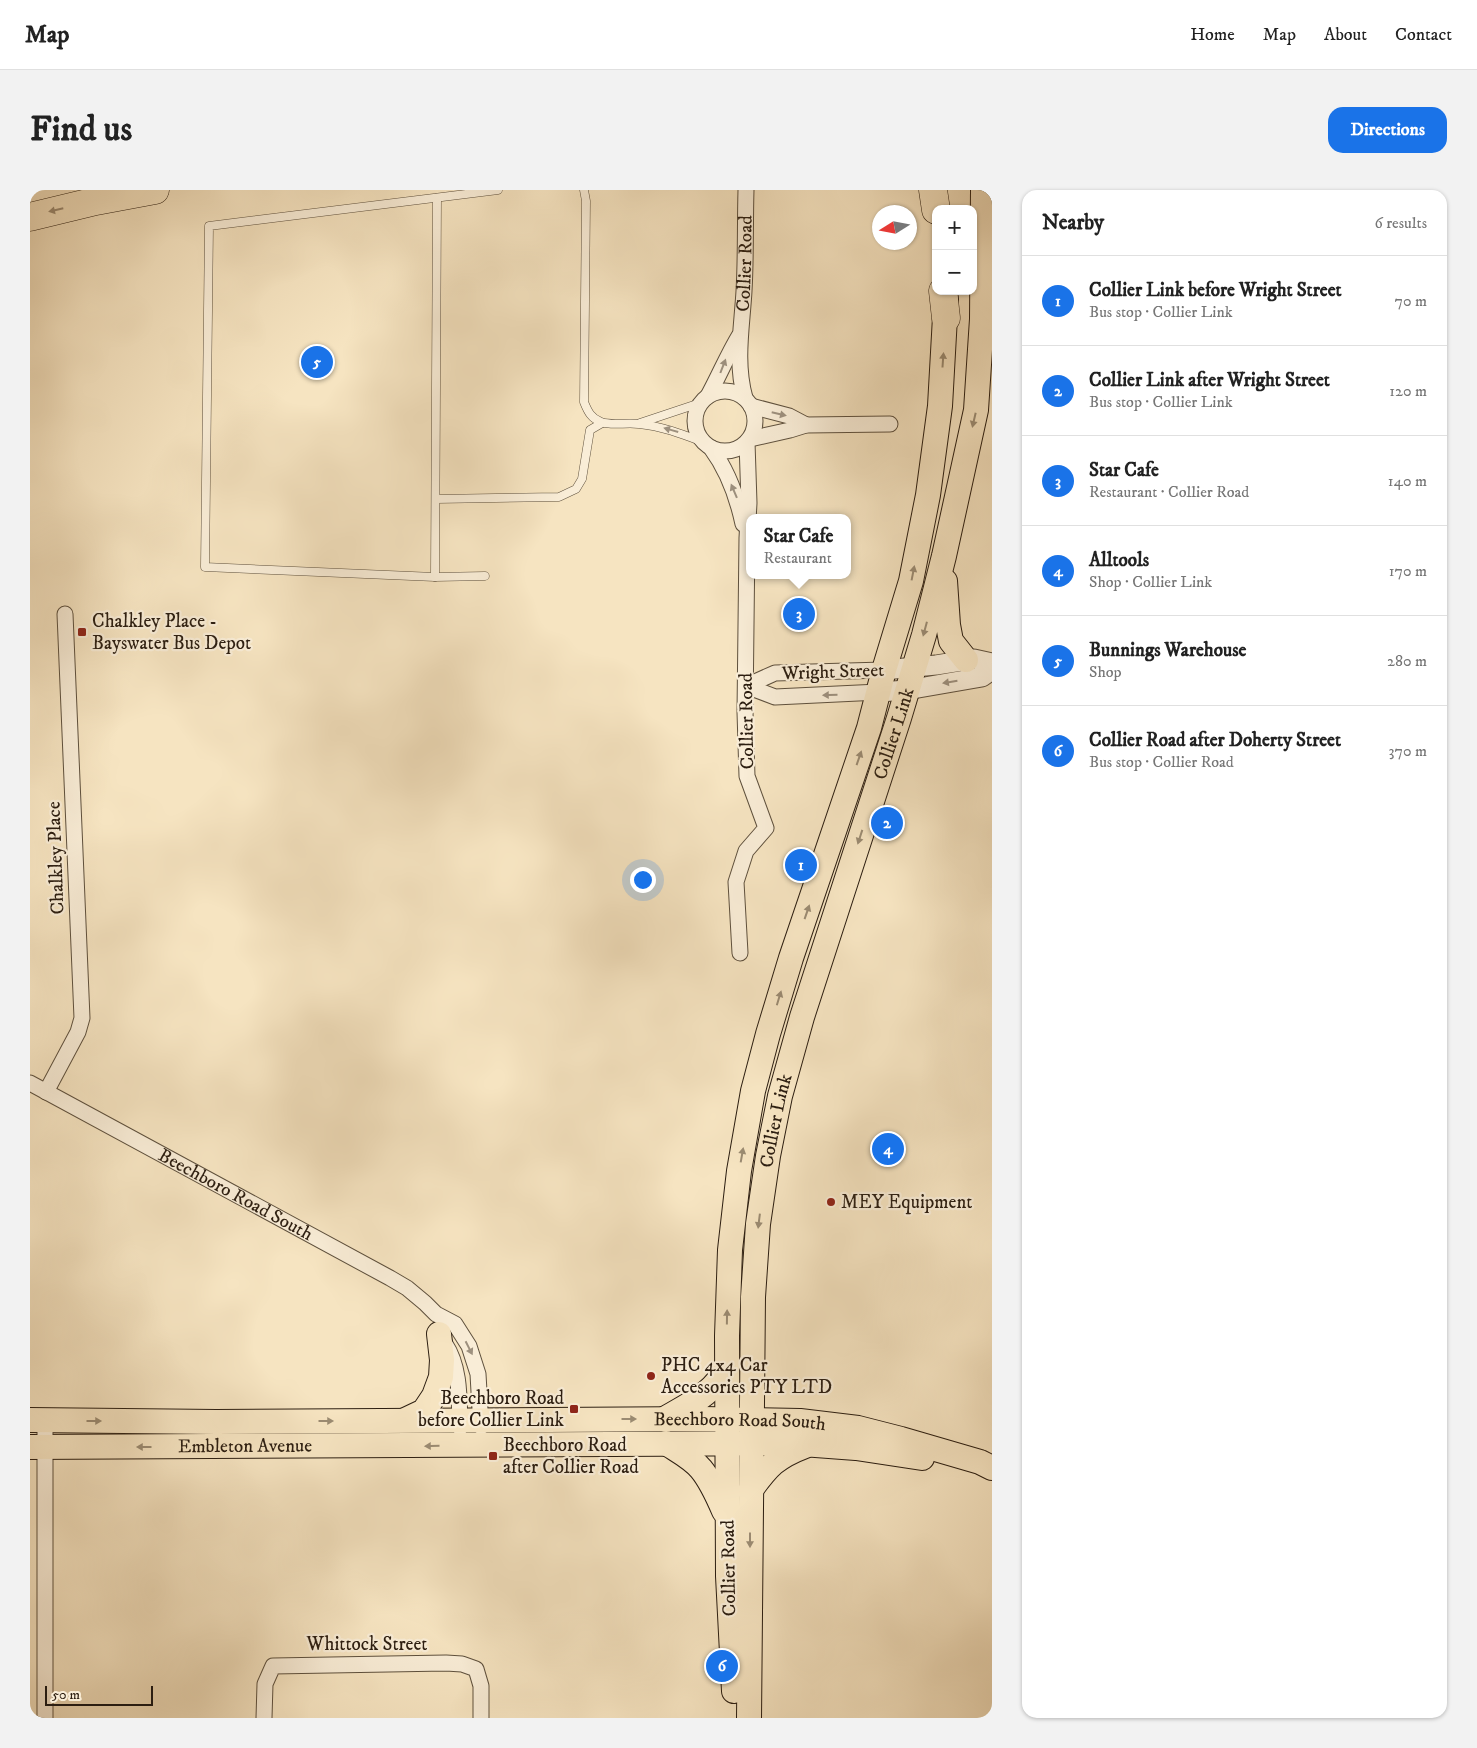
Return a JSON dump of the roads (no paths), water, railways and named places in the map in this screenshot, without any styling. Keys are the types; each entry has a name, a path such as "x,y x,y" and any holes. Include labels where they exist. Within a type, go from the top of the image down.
{"highway":[{"path":"30,217 96,201 156,190"},
{"path":"933,190 935,205"},
{"path":"944,295 946,318"}],"main road":[{"path":"944,190 945,205"},
{"name":"Collier Link","path":"751,1419 754,1261 768,1156 780,1096 802,1017 924,635 944,556 976,410 982,320 983,190"},
{"name":"Collier Link","path":"727,1419 728,1285 733,1211 753,1091 788,968 870,728 911,581 928,494 940,406 946,318"},
{"path":"944,556 948,625 952,641 966,660"},
{"path":"405,1420 424,1411 434,1396 441,1377 442,1360 437,1324"},
{"path":"664,1419 705,1394 716,1385 727,1366"},
{"name":"Beechboro Road South","path":"470,1419 751,1419 800,1421 858,1428 980,1462 992,1468"},
{"name":"Embleton Avenue","path":"38,1420 280,1421 470,1419"},
{"name":"Collier Road","path":"727,1419 728,1584 735,1718"},
{"name":"Collier Road","path":"749,1718 751,1419"},
{"path":"280,1421 282,1429 287,1433 307,1435 333,1446"},
{"path":"666,1443 686,1455 701,1468 727,1517"},
{"path":"750,1492 772,1464 785,1454 810,1444"},
{"name":"Beechboro Road South","path":"471,1445 810,1444 894,1454 992,1473"},
{"name":"Embleton Avenue","path":"38,1447 471,1445"}],"street":[{"name":"Collier Road","path":"746,190 744,291 740,336 741,381 748,402"},
{"name":"Collier Road","path":"704,400 720,374 725,358 740,336"},
{"path":"748,402 755,415 756,424 749,440 740,448 730,452 720,452 707,445 697,433 696,413 704,400 717,392 727,391 736,393 748,402 789,416 806,425"},
{"path":"749,440 806,425 890,424"},
{"name":"Collier Road","path":"748,514 749,440"},
{"name":"Collier Road","path":"707,445 722,463 737,498 746,538 745,712 747,776 766,828 746,851 736,882 740,953"},
{"name":"Chalkley Place","path":"46,1092 78,1032 82,1018 65,614"},
{"name":"Wright Street","path":"910,679 966,660 974,659 992,662"},
{"name":"Wright Street","path":"746,686 774,673 882,681 982,677 992,670"},
{"name":"Wright Street","path":"746,686 775,696 842,695 882,681"},
{"name":"Beechboro Road South","path":"30,1083 390,1278 419,1298 437,1324 454,1360 459,1394 470,1419 471,1445"},
{"name":"Beechboro Road South","path":"437,1324 454,1324 469,1346 478,1374 470,1419 471,1445"},
{"path":"38,1420 37,1662 44,1718"},
{"name":"Whittock Street","path":"264,1718 265,1684 273,1666 462,1664 476,1669 481,1686 481,1718"}],"lane":[{"path":"485,576 436,576 205,567 209,226 498,190"},
{"path":"584,190 586,201 584,402 590,416 602,423 638,423 680,433 707,445"},
{"path":"436,576 437,198"},
{"path":"638,423 704,400"},
{"path":"436,499 559,497 568,493 576,489 582,478 590,430 602,423"}],"place":[{"name":"Bunnings Warehouse","path":"317,362"},
{"name":"Star Cafe","path":"799,614"},
{"name":"Chalkley Place - Bayswater Bus Depot","path":"82,632"},
{"name":"Collier Link after Wright Street","path":"887,823"},
{"name":"Collier Link before Wright Street","path":"801,865"},
{"name":"Alltools","path":"888,1149"},
{"name":"MEY Equipment","path":"831,1202"},
{"name":"PHC 4x4 Car Accessories PTY LTD","path":"651,1376"},
{"name":"Beechboro Road before Collier Link","path":"574,1409"},
{"name":"Beechboro Road after Collier Road","path":"493,1456"},
{"name":"Collier Road after Doherty Street","path":"722,1666"}]}
